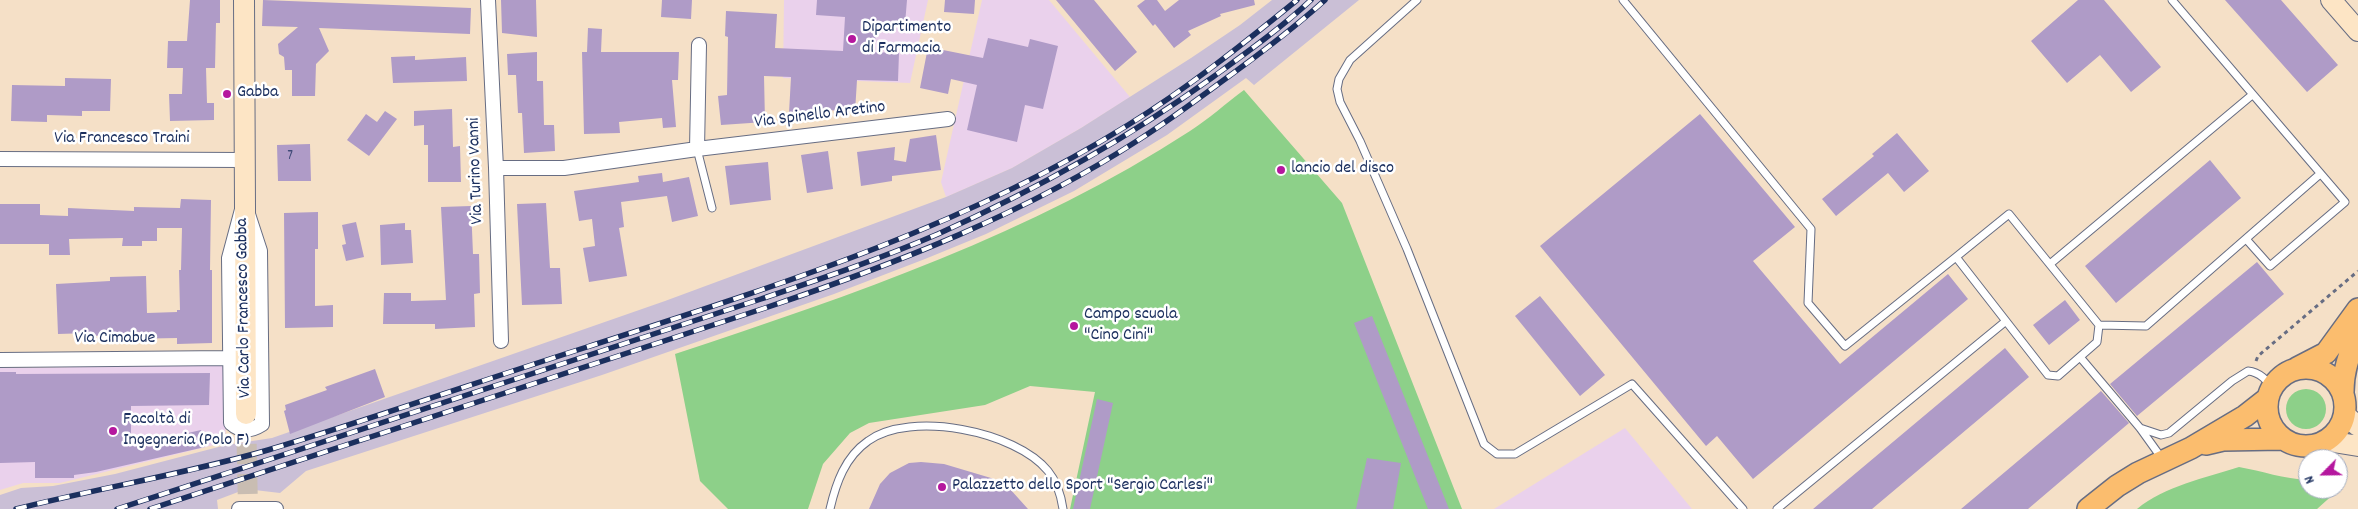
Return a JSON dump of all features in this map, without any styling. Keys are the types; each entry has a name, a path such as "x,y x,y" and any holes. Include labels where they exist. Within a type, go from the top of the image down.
{"main road":[{"path":"2088,509 2117,486 2163,460 2191,448 2245,416 2269,395 2279,379 2326,353 2358,309"},
{"path":"2269,395 2269,420 2282,439 2304,447 2327,441 2352,420 2343,392 2344,371 2358,335"},
{"path":"2294,370 2312,368 2320,370 2328,374 2343,392"},
{"path":"2191,448 2223,440 2282,439"}],"street":[{"name":"Via Carlo Francesco Gabba","path":"244,0 246,414"},
{"name":"Via Turino Vanni","path":"488,0 496,168 501,341"},
{"path":"2331,0 2358,32"},
{"path":"697,149 699,45"},
{"name":"Via Spinello Aretino","path":"496,168 564,168 697,149 948,119"},
{"name":"Via Francesco Traini","path":"0,159 244,160"},
{"name":"Via Carlo Francesco Gabba","path":"244,202 260,252 262,424 246,430 231,424 229,258 244,202"},
{"name":"Via Cimabue","path":"0,360 230,358"},
{"path":"2327,441 2358,446"},
{"path":"239,509 282,509"}],"lane":[{"path":"1417,0 1350,60 1341,74 1337,89 1340,102 1360,141 1407,248 1484,444 1497,454 1515,454 1632,384 1743,509"},
{"path":"1623,0 1811,229 1808,303 1845,346 2009,214 2099,325 2097,342 2058,376 2048,375 1956,257"},
{"path":"2172,0 2345,202 2270,266 2246,239"},
{"path":"2050,264 2252,95"},
{"path":"697,149 712,208"},
{"path":"2099,325 2146,326 2320,174"},
{"path":"1777,509 2006,321"},
{"path":"2080,357 2140,428 2163,460"},
{"path":"2140,428 2160,435 2169,433 2248,371 2266,380 2269,395"},
{"path":"830,509 843,470 860,448 880,434 895,429 927,427 947,428 980,434 1008,444 1030,456 1051,475 1060,494 1063,509"}],"shaded area":[{"name":"Dipartimento di Farmacia","path":"784,0 928,0 910,83 783,78"},
{"path":"982,0 1049,0 1130,97 1012,168 946,197 941,182"},
{"path":"1272,0 1359,0 1254,85 1246,78 1167,135 1074,191 986,234 925,259 834,294 602,375 306,471 280,493 246,489 217,500 218,509 0,509 0,495 21,488 53,486 115,474 226,445 272,438 665,301 946,197 1012,168 1081,128 1191,58 1240,25"},
{"name":"Facoltà di Ingegneria (Polo F)","path":"223,365 226,442 60,483 23,483 0,490 0,368"},
{"path":"1625,428 1692,509 1494,509"}],"green space":[{"name":"Campo scuola \"Cino Cini\"","path":"1244,90 1342,203 1462,509 1070,509 1095,392 1030,386 985,405 869,423 850,433 823,464 808,509 728,509 700,481 675,354 875,285 1005,231 1068,201 1130,168 1197,126"},
{"path":"2310,389 2317,392 2323,398 2326,409 2325,417 2317,426 2310,429 2302,429 2295,426 2287,417 2286,405 2289,398 2298,390"},
{"path":"2239,467 2298,479 2298,499 2328,499 2317,509 2137,509 2160,494 2199,479"}],"building":[{"path":"190,0 220,0 220,23 216,23 215,68 206,68 207,103 214,103 214,120 170,121 169,94 182,94 183,68 167,68 168,41 187,41"},
{"path":"263,0 471,8 470,34 319,28 329,51 316,64 315,96 292,96 292,70 285,70 284,57 279,54 278,44 298,27 262,26"},
{"path":"501,0 536,0 537,37 502,33"},
{"path":"662,0 692,0 691,19 661,17"},
{"path":"817,0 907,0 905,24 877,22 874,52 899,53 898,81 857,80 855,112 813,109 813,115 789,113 791,77 764,76 765,122 721,125 718,96 727,95 728,37 725,36 726,11 777,14 775,48 843,51 845,17 816,15"},
{"path":"945,0 975,0 974,14 944,12"},
{"path":"1056,0 1094,0 1137,52 1115,71"},
{"path":"1145,0 1157,0 1165,11 1179,0 1254,0 1255,5 1220,14 1221,16 1188,31 1191,35 1174,48 1155,24 1153,26 1137,6"},
{"path":"2078,0 2104,0 2161,67 2131,92 2100,55 2067,83 2031,41"},
{"path":"2225,0 2281,0 2338,65 2307,92"},
{"path":"588,28 602,29 601,52 679,52 678,80 672,80 676,127 663,128 662,118 619,122 620,133 584,134 582,52 587,52"},
{"path":"988,38 1028,47 1030,39 1058,46 1043,109 1025,105 1017,142 967,130 977,85 951,79 948,94 920,88 928,47 983,58"},
{"path":"537,52 537,81 543,81 544,125 554,125 555,151 524,153 522,113 518,113 516,75 508,75 507,54"},
{"path":"415,56 415,60 466,57 467,81 393,83 391,57"},
{"path":"65,78 111,79 110,111 82,111 82,116 47,115 47,122 11,121 12,85 65,86"},
{"path":"452,109 453,147 460,146 461,182 428,182 428,145 424,145 424,125 414,126 414,111"},
{"path":"385,111 397,119 369,156 347,140 366,114 377,122"},
{"path":"1700,114 1795,227 1753,261 1840,364 1948,274 1968,299 1753,479 1717,436 1706,446 1540,246"},
{"path":"1897,133 1929,171 1904,192 1888,173 1836,216 1822,199 1874,156 1872,154"},
{"path":"936,135 941,170 892,176 892,181 861,186 857,152 895,147 894,160 906,162 910,139"},
{"path":"310,144 311,181 278,181 277,145"},
{"path":"828,151 833,189 807,193 801,155"},
{"path":"2210,160 2241,198 2116,303 2085,266"},
{"path":"768,162 771,200 730,205 725,166"},
{"path":"662,173 663,182 689,177 698,216 672,222 667,196 621,202 624,227 619,228 627,276 589,282 583,248 595,246 592,219 579,221 574,191 639,182 638,176"},
{"path":"181,199 211,200 212,343 177,344 177,338 126,339 126,335 89,336 89,333 58,334 56,284 110,281 110,277 146,276 147,313 177,312 177,310 180,310 179,270 181,270 182,228 157,228 157,241 142,241 142,246 122,246 123,238 69,239 70,255 49,255 49,244 0,244 0,204 40,204 40,215 68,216 68,208 134,211 134,207 180,208"},
{"path":"546,203 550,268 560,268 562,304 522,305 517,204"},
{"path":"471,206 473,254 479,254 480,293 474,294 475,327 435,329 435,324 383,324 384,293 411,293 411,301 446,300 441,207"},
{"path":"318,212 318,249 315,249 315,306 333,305 333,327 285,328 284,213"},
{"path":"356,222 364,257 346,261 342,245 346,244 342,225"},
{"path":"405,223 405,230 411,230 413,263 381,265 380,225"},
{"path":"2257,262 2284,294 2137,416 2110,384"},
{"path":"1540,296 1605,375 1580,396 1515,316"},
{"path":"2065,300 2080,320 2049,345 2033,325"},
{"path":"1372,316 1449,509 1428,509 1354,323"},
{"path":"2005,348 2029,377 1872,509 1813,509"},
{"path":"375,369 385,397 290,434 284,411 286,410 285,405 327,390 325,387"},
{"name":"Facoltà di Ingegneria (Polo F)","path":"0,372 16,372 16,374 210,373 209,405 131,406 131,446 201,430 205,447 96,472 74,475 74,478 35,478 35,462 0,463"},
{"path":"2101,391 2129,423 2028,509 1961,509"},
{"path":"1097,399 1113,403 1090,509 1073,509"},
{"path":"1367,458 1401,463 1393,509 1356,509"},
{"name":"Palazzetto dello Sport \"Sergio Carlesi\"","path":"909,463 944,464 991,478 1010,489 1028,509 869,509 880,484 890,473"}],"tunnel":[{"path":"246,414 248,509"}],"railway":[{"path":"16,509 237,459 268,450 727,302 865,252 999,195 1064,162 1128,125 1194,81 1297,0"},
{"path":"117,509 761,299 872,260 938,234 1010,200 1080,162 1147,122 1251,49 1311,0"},
{"path":"150,509 765,308 862,274 958,235 1051,191 1140,139 1261,53 1325,0"}],"place":[{"name":"Dipartimento di Farmacia","path":"852,39"},
{"name":"Gabba","path":"227,94"},
{"name":"lancio del disco","path":"1281,170"},
{"name":"Campo scuola \"Cino Cini\"","path":"1074,326"},
{"name":"Facoltà di Ingegneria (Polo F)","path":"113,431"},
{"name":"Palazzetto dello Sport \"Sergio Carlesi\"","path":"942,487"}]}
